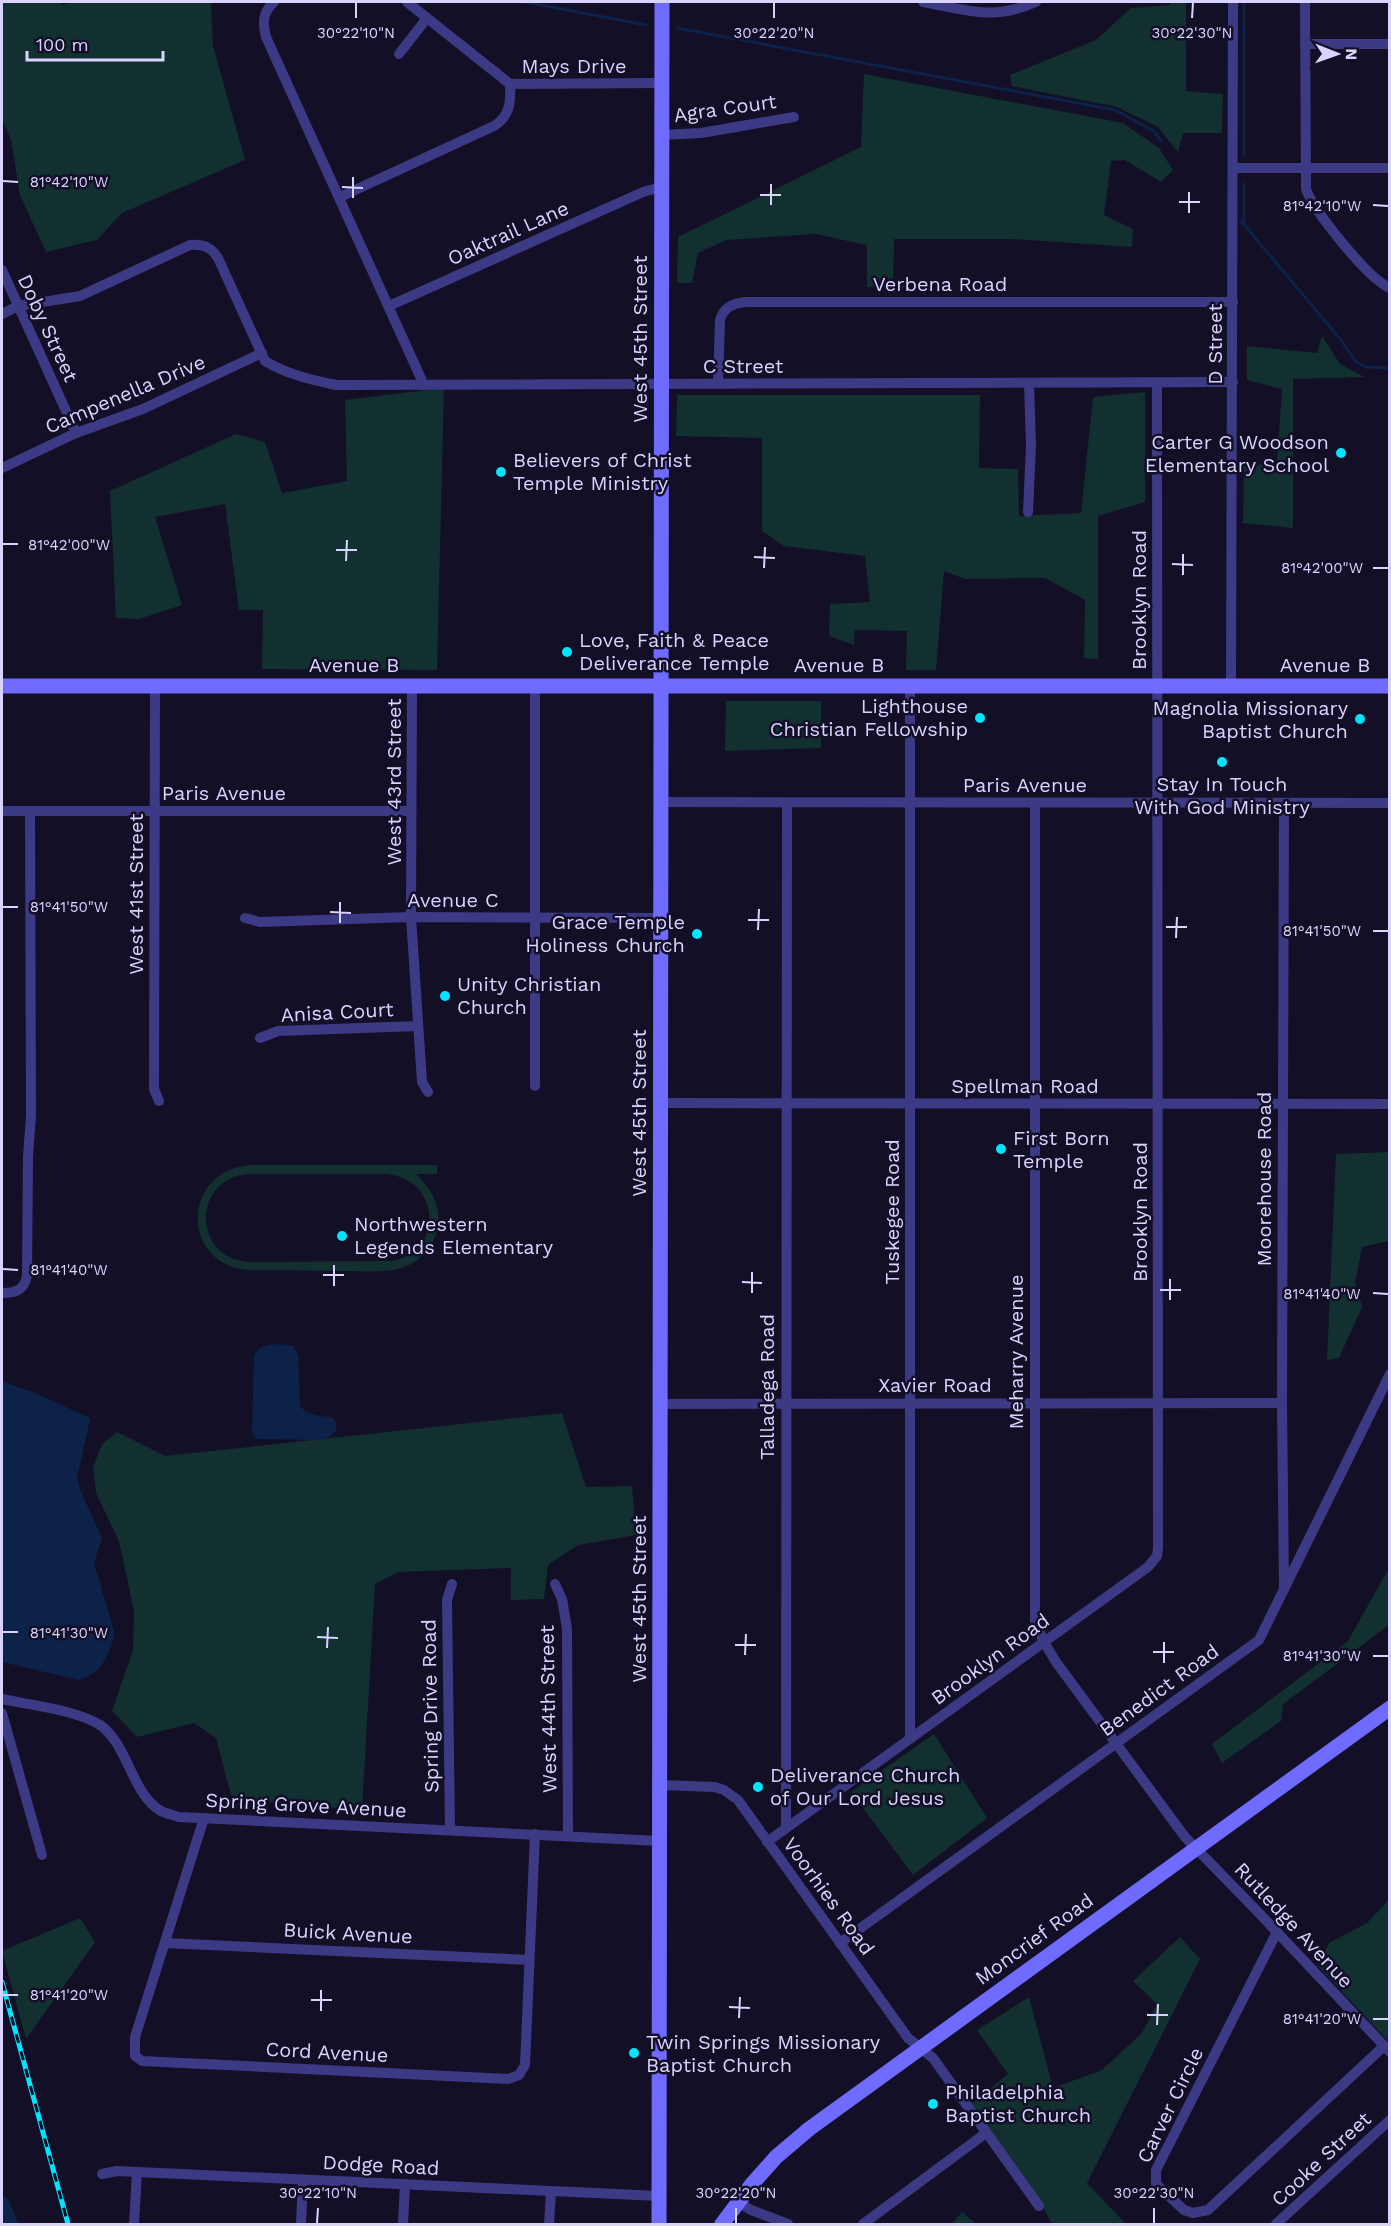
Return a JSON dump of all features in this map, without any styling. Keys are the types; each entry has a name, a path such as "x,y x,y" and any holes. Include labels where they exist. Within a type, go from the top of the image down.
{"street":[{"path":"274,2 265,13 263,20 266,37 424,385"},
{"name":"Mays Drive","path":"407,2 510,84 662,83"},
{"name":"West 45th Street","path":"659,2224 662,2"},
{"path":"923,2 997,13 1017,10 1036,2"},
{"name":"D Street","path":"1231,686 1233,2"},
{"path":"1305,2 1306,189 1314,206 1374,277 1389,288"},
{"path":"399,54 427,18"},
{"path":"1305,44 1389,44"},
{"path":"340,197 500,123 509,110 510,84"},
{"name":"Agra Court","path":"661,135 701,134 794,117"},
{"path":"1233,168 1389,168"},
{"name":"Oaktrail Lane","path":"389,306 643,192 662,187"},
{"path":"2,314 18,306 80,296 190,245 206,246 218,258 261,353"},
{"name":"Doby Street","path":"2,270 76,433"},
{"name":"Verbena Road","path":"718,384 720,320 727,308 745,302 1233,302"},
{"name":"C Street","path":"261,353 265,361 274,367 315,381 336,385 1233,382"},
{"name":"Campenella Drive","path":"2,468 76,433 143,409 261,353"},
{"path":"1028,512 1031,445 1029,383"},
{"name":"Brooklyn Road","path":"767,1842 1148,1567 1157,1556 1157,384"},
{"name":"Avenue B","path":"2,686 1389,686"},
{"name":"West 41st Street","path":"155,686 154,1089 159,1101"},
{"name":"West 43rd Street","path":"412,686 411,917 422,1082 428,1092"},
{"name":"Tuskegee Road","path":"910,686 910,1739"},
{"path":"535,687 535,1086"},
{"name":"Paris Avenue","path":"661,802 1389,803"},
{"name":"Talladega Road","path":"786,1828 787,803"},
{"name":"Meharry Avenue","path":"1035,803 1034,1612 1044,1642 1185,1837 1197,1848"},
{"name":"Moorehouse Road","path":"1284,804 1282,1104 1284,1590"},
{"name":"Paris Avenue","path":"2,811 411,811"},
{"path":"2,1293 17,1292 23,1288 27,1276 27,1156 31,1115 30,811"},
{"name":"Avenue C","path":"246,918 260,921 411,917 661,918"},
{"name":"Anisa Court","path":"260,1038 278,1031 418,1026"},
{"name":"Spellman Road","path":"660,1103 1389,1104"},
{"name":"Benedict Road","path":"840,1942 1254,1645 1263,1634 1389,1374"},
{"name":"Xavier Road","path":"660,1404 1282,1403"},
{"name":"Spring Drive Road","path":"450,1830 447,1600 452,1584"},
{"name":"West 44th Street","path":"555,1584 562,1599 567,1629 568,1836"},
{"name":"Spring Grove Avenue","path":"2,1699 86,1717 102,1726 116,1742 146,1797 160,1811 179,1817 659,1841"},
{"name":"Moncrief Road","path":"722,2224 776,2157 808,2129 1389,1708"},
{"path":"2,1713 42,1855"},
{"name":"Voorhies Road","path":"660,1785 715,1787 724,1790 738,1800 908,2038 933,2058 1039,2206"},
{"path":"165,1942 204,1818"},
{"path":"529,1960 535,1834"},
{"name":"Rutledge Avenue","path":"1197,1848 1387,2049"},
{"name":"Carver Circle","path":"1277,1932 1156,2170 1156,2184 1161,2190 1184,2210 1193,2213 1208,2210 1387,2049"},
{"name":"Buick Avenue","path":"165,1942 529,1960"},
{"name":"Cord Avenue","path":"165,1942 135,2037 135,2056 142,2061 508,2079 519,2075 525,2065 529,1960"},
{"name":"Cooke Street","path":"1276,2224 1389,2120"},
{"path":"863,2224 986,2133"},
{"name":"Dodge Road","path":"102,2174 117,2171 659,2196"},
{"path":"134,2224 137,2172"},
{"path":"301,2224 303,2180"},
{"path":"403,2224 405,2184"},
{"path":"549,2224 551,2192"},
{"path":"738,2202 751,2210 788,2224"}],"green space":[{"path":"2,2 60,2 62,5 71,2 211,2 213,46 245,160 122,213 97,240 46,252 20,195 11,140 2,119"},
{"path":"1171,2 1186,2 1186,91 1223,94 1222,133 1183,133 1178,152 1158,127 1117,107 1012,86 1010,75 1096,40 1131,8 1170,5"},
{"path":"864,74 1123,123 1159,148 1173,170 1161,182 1125,160 1111,161 1104,215 1133,229 1132,247 1011,239 894,239 893,288 867,287 867,245 815,234 726,240 698,253 692,283 677,283 678,237 861,147"},
{"path":"1322,336 1340,364 1364,377 1293,379 1293,528 1243,523 1244,466 1277,463 1282,389 1247,380 1247,346 1317,353"},
{"path":"444,388 437,670 262,669 263,610 239,610 225,504 155,517 182,605 139,619 116,618 110,491 236,434 265,442 282,493 347,481 345,400"},
{"path":"1145,392 1145,502 1098,516 1098,659 1084,658 1085,600 1045,578 965,579 944,571 936,670 906,670 907,631 855,630 854,645 829,636 830,604 870,602 865,556 784,546 762,531 762,438 676,436 677,395 980,395 979,468 1018,469 1019,516 1081,513 1093,397"},
{"path":"726,701 821,701 821,748 725,751"},
{"path":"1389,1152 1389,1241 1362,1247 1355,1283 1362,1307 1339,1358 1327,1360 1336,1154"},
{"path":"250,1165 437,1165 437,1174 416,1174 434,1198 439,1219 437,1233 428,1249 419,1258 409,1265 394,1270 249,1270 226,1264 210,1252 201,1236 198,1218 201,1200 211,1183 227,1171","holes":["250,1174 386,1174 404,1179 417,1188 426,1201 429,1215 428,1230 421,1243 410,1254 393,1261 249,1262 230,1257 217,1247 209,1233 206,1218 209,1202 217,1188 231,1178"]},
{"path":"562,1413 586,1487 632,1486 636,1535 578,1545 548,1565 544,1599 511,1600 511,1568 398,1572 375,1584 362,1810 232,1799 216,1738 194,1723 137,1737 112,1711 133,1650 134,1611 119,1541 96,1493 93,1467 102,1444 117,1432 165,1456"},
{"path":"1389,1568 1389,1625 1283,1704 1281,1721 1222,1763 1212,1744 1348,1641"},
{"path":"934,1734 987,1818 913,1875 851,1792"},
{"path":"1389,1900 1389,2042 1318,1966 1329,1943 1367,1923"},
{"path":"80,1918 95,1942 26,2039 2,1951"},
{"path":"1180,1937 1200,1959 1087,2183 1126,2224 1052,2224 1041,2203 971,2104 1008,2074 977,2030 1029,1997 1053,2088 1102,2070 1142,2033 1157,2004 1133,1981"},
{"path":"962,2212 976,2224 952,2224"}],"water":[{"path":"282,1344 293,1346 298,1355 300,1406 310,1414 332,1417 336,1422 336,1430 331,1436 321,1440 256,1439 252,1432 254,1355 263,1347"},
{"path":"2,1381 35,1393 88,1417 90,1420 77,1478 102,1538 94,1563 114,1631 111,1647 99,1668 79,1680 2,1662"}],"waterway":[{"path":"525,2 646,25"},
{"path":"1244,2 1244,154"},
{"path":"677,28 1115,110 1154,131 1161,141"},
{"path":"1244,184 1244,225"},
{"path":"1241,221 1341,340 1356,362 1366,367 1390,368"},
{"path":"2,2205 10,2224"}],"railway":[{"path":"2,1982 68,2224"}],"place":[{"name":"Carter G Woodson Elementary School","path":"1341,453"},
{"name":"Believers of Christ Temple Ministry","path":"501,472"},
{"name":"Love, Faith & Peace Deliverance Temple","path":"567,652"},
{"name":"Lighthouse Christian Fellowship","path":"980,718"},
{"name":"Magnolia Missionary Baptist Church","path":"1360,719"},
{"name":"Stay In Touch With God Ministry","path":"1222,762"},
{"name":"Grace Temple Holiness Church","path":"697,934"},
{"name":"Unity Christian Church","path":"445,996"},
{"name":"First Born Temple","path":"1001,1149"},
{"name":"Northwestern Legends Elementary","path":"342,1236"},
{"name":"Deliverance Church of Our Lord Jesus","path":"758,1787"},
{"name":"Twin Springs Missionary Baptist Church","path":"634,2053"},
{"name":"Philadelphia Baptist Church","path":"933,2104"}]}
